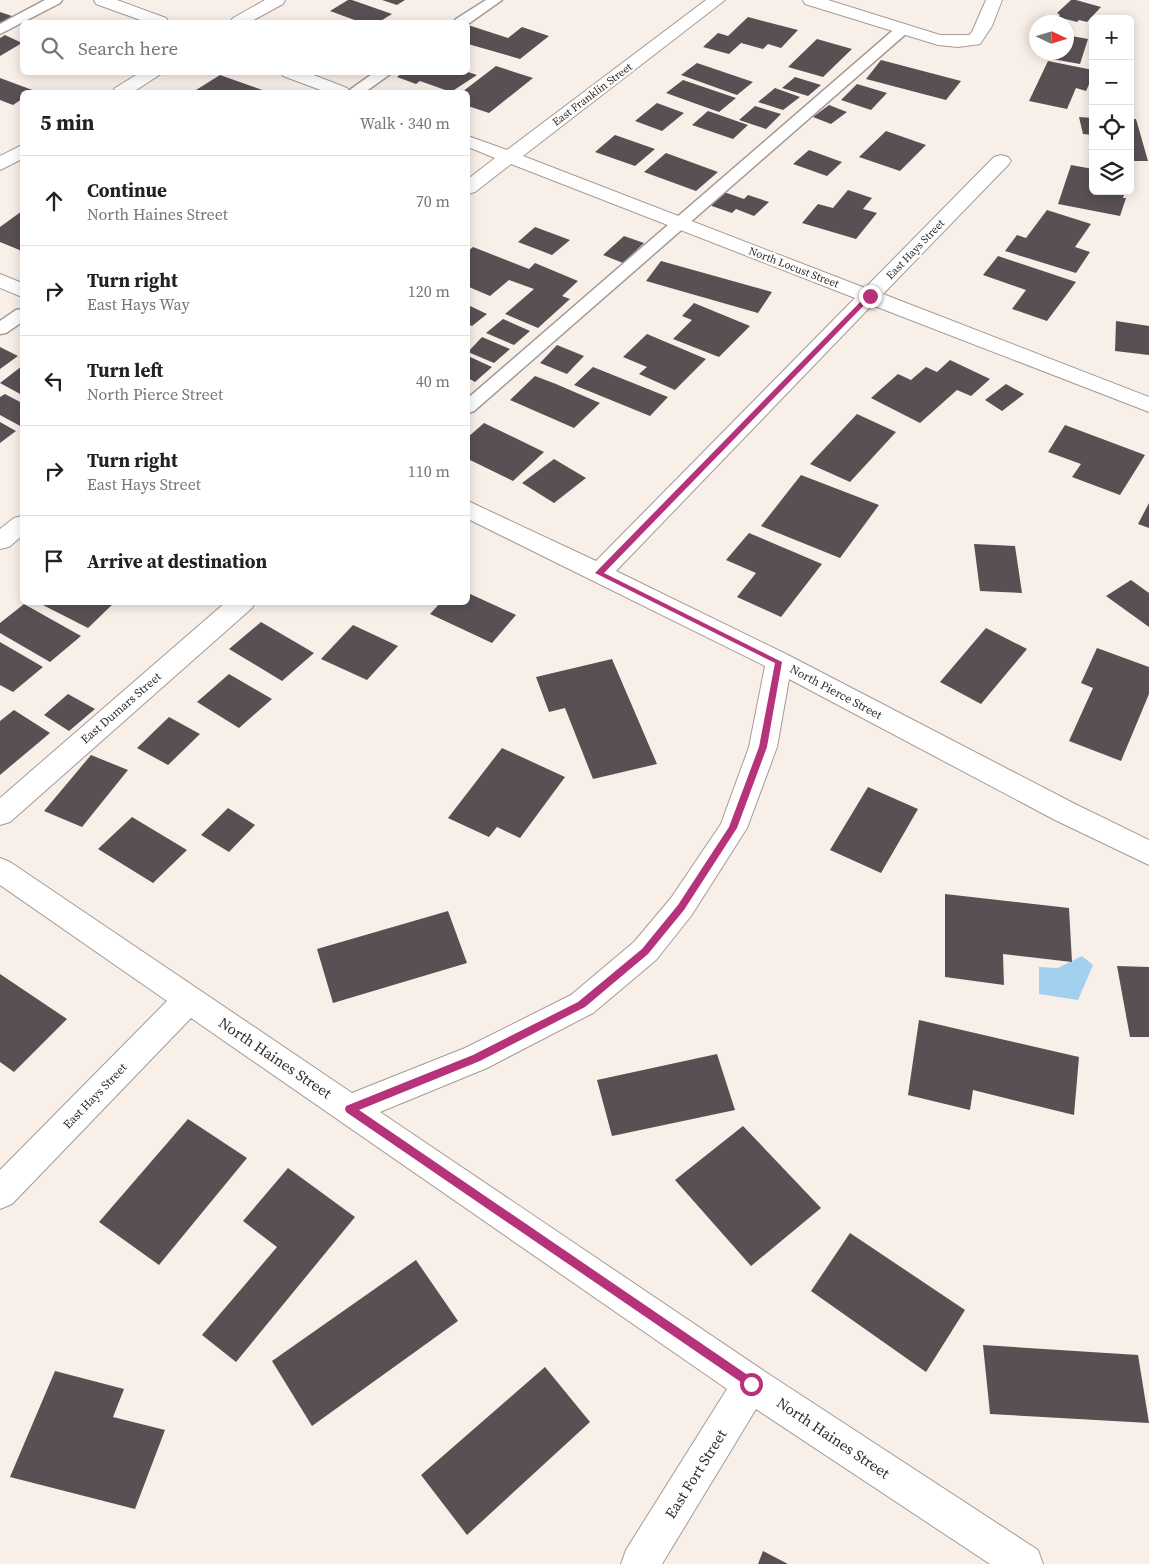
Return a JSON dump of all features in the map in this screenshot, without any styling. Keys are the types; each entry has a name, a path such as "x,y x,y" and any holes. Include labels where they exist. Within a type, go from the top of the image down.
{"street":[{"path":"102,0 155,20"},
{"path":"242,20 277,0"},
{"name":"East Franklin Street","path":"470,186 717,0"},
{"path":"811,0 938,40 958,42 974,40 985,25 994,0"},
{"path":"124,90 150,75"},
{"path":"297,75 336,90"},
{"name":"North Locust Street","path":"470,142 1149,405"},
{"path":"0,164 20,152"},
{"name":"East Hays Street","path":"599,573 1001,160"},
{"path":"0,280 20,290"},
{"name":"North Pierce Street","path":"470,510 779,662 1056,808 1149,853"},
{"path":"0,541 20,526"},
{"name":"East Dumars Street","path":"0,814 239,605"},
{"path":"350,1109 476,1058 582,1004 645,951 681,908 733,828 763,747 779,662"},
{"name":"North Haines Street","path":"0,870 751,1384 1024,1564"},
{"name":"East Hays Street","path":"0,1193 189,999"},
{"name":"East Fort Street","path":"640,1564 751,1384"}],"lane":[{"path":"0,30 55,0"},
{"path":"464,20 495,0"},
{"path":"470,405 903,29"},
{"path":"359,90 382,75"},
{"path":"0,329 20,315"}],"water":[{"path":"1082,956 1093,965 1078,1000 1039,994 1039,967 1058,968"}],"building":[{"path":"348,0 352,0 392,14 382,20 355,20 330,11"},
{"path":"382,0 405,0 397,5"},
{"path":"1071,0 1101,7 1094,15 1089,15 1087,22 1079,20 1074,21 1074,15 1060,15 1057,13"},
{"path":"0,12 12,16 0,24"},
{"path":"748,17 798,30 781,48 768,44 763,49 741,43 729,54 703,47 718,33 728,36"},
{"path":"470,26 508,38 522,27 549,36 520,59 470,45"},
{"path":"5,35 20,42 20,44 0,56 0,38"},
{"path":"1074,36 1088,39 1080,64 1058,60 1074,60"},
{"path":"817,39 852,49 823,77 788,67"},
{"path":"881,60 961,81 946,100 866,79"},
{"path":"1048,61 1089,69 1089,85 1086,91 1076,88 1067,109 1029,101"},
{"path":"697,63 753,82 737,95 681,75"},
{"path":"496,66 533,78 489,113 470,107 470,90 465,90"},
{"path":"470,73 477,75 454,90 445,90 420,81 416,84 397,77 399,75 470,75"},
{"path":"220,75 262,90 196,90"},
{"path":"795,77 821,85 808,96 782,88"},
{"path":"0,78 32,90 20,90 20,100 13,105 0,100"},
{"path":"683,80 736,98 719,112 666,93"},
{"path":"857,84 887,93 871,110 841,100"},
{"path":"775,88 800,97 783,110 758,102"},
{"path":"657,103 684,113 662,131 635,121"},
{"path":"829,105 847,112 831,124 813,117"},
{"path":"755,106 781,114 766,129 739,120"},
{"path":"708,111 748,125 733,139 692,125"},
{"path":"1079,117 1089,118 1089,135 1083,134"},
{"path":"1134,119 1136,119 1148,161 1134,161"},
{"path":"886,131 926,145 900,171 859,157"},
{"path":"615,135 655,149 635,166 595,152"},
{"path":"809,150 842,162 827,176 793,164"},
{"path":"666,153 718,172 696,191 644,172"},
{"path":"1071,165 1089,168 1089,195 1124,195 1123,198 1126,198 1120,216 1058,204"},
{"path":"848,190 872,198 863,209 877,213 856,239 802,223 818,204 833,208"},
{"path":"724,192 744,199 748,195 769,202 754,216 736,209 732,213 709,205"},
{"path":"1047,210 1091,224 1075,247 1090,252 1076,273 1005,251 1017,235 1026,238"},
{"path":"20,212 20,250 0,242 0,227"},
{"path":"535,227 570,240 552,255 518,242"},
{"path":"624,236 644,243 623,263 603,255"},
{"path":"473,247 529,269 535,263 578,281 562,296 570,299 538,328 505,314 534,289 509,280 490,296 470,287 470,249"},
{"path":"998,256 1076,282 1047,321 1012,309 1026,290 983,275"},
{"path":"661,261 772,292 758,313 646,281"},
{"path":"694,303 750,326 719,357 673,339 692,320 682,316"},
{"path":"470,306 487,314 472,326 470,325"},
{"path":"503,319 530,331 514,345 486,333"},
{"path":"1116,321 1149,326 1149,355 1115,351"},
{"path":"647,334 706,359 675,390 639,374 647,367 623,357"},
{"path":"482,337 510,349 494,363 470,353 470,350"},
{"path":"557,345 584,356 567,374 540,363"},
{"path":"0,347 18,356 0,369"},
{"path":"470,357 492,367 475,382 470,379"},
{"path":"950,360 990,379 971,396 957,390 920,423 871,398 898,374 911,380 926,367 937,372"},
{"path":"593,367 668,397 650,416 574,385"},
{"path":"20,368 20,394 0,383"},
{"path":"535,376 600,403 574,428 510,400"},
{"path":"1006,384 1024,394 1002,411 985,400"},
{"path":"5,394 20,402 20,426 0,415 0,397"},
{"path":"857,414 896,432 850,482 810,464"},
{"path":"0,422 16,431 0,443"},
{"path":"484,423 544,452 513,481 470,460 470,435"},
{"path":"1065,425 1145,455 1120,495 1072,477 1081,464 1048,452"},
{"path":"554,459 586,478 554,503 522,483"},
{"path":"801,475 879,505 840,558 761,526"},
{"path":"1149,503 1149,528 1138,524"},
{"path":"749,533 822,564 781,617 737,597 756,573 726,560"},
{"path":"974,544 1015,546 1022,593 980,591"},
{"path":"1131,580 1149,593 1149,627 1106,596"},
{"path":"470,594 516,615 492,643 430,614 438,605 470,605"},
{"path":"23,605 26,605 81,636 50,662 0,633 0,623"},
{"path":"43,605 112,605 88,628"},
{"path":"261,622 314,653 282,681 229,649"},
{"path":"353,625 398,646 367,680 321,659"},
{"path":"986,628 1027,649 981,704 940,682"},
{"path":"0,642 43,667 13,692 0,685"},
{"path":"1097,648 1149,667 1149,694 1121,761 1069,741 1093,688 1081,683"},
{"path":"612,659 657,764 593,779 565,708 549,712 536,677"},
{"path":"229,674 272,699 239,728 197,702"},
{"path":"68,694 95,709 69,731 44,715"},
{"path":"14,710 50,733 0,775 0,721"},
{"path":"169,717 200,734 168,765 137,748"},
{"path":"502,748 565,777 520,838 497,827 489,837 448,818"},
{"path":"91,755 128,770 82,827 44,811"},
{"path":"868,787 918,809 881,873 830,850"},
{"path":"228,808 255,825 229,852 201,835"},
{"path":"132,817 187,850 153,883 98,849"},
{"path":"945,894 1069,908 1072,962 1003,954 1004,985 945,977"},
{"path":"448,911 467,963 333,1003 317,949"},
{"path":"1117,966 1149,967 1149,1037 1130,1037"},
{"path":"0,974 67,1019 14,1072 0,1062"},
{"path":"919,1020 1079,1057 1074,1115 973,1090 970,1110 908,1095"},
{"path":"717,1054 735,1110 612,1136 597,1080"},
{"path":"188,1119 247,1158 159,1265 99,1222"},
{"path":"743,1126 821,1208 751,1266 675,1180"},
{"path":"288,1168 355,1217 236,1362 202,1335 277,1247 243,1221"},
{"path":"850,1233 965,1310 926,1372 811,1291"},
{"path":"416,1260 458,1321 312,1426 272,1361"},
{"path":"983,1345 1138,1355 1149,1423 990,1414"},
{"path":"545,1367 590,1422 467,1535 421,1475"},
{"path":"55,1371 124,1389 113,1417 165,1430 135,1509 10,1477"},
{"path":"763,1551 788,1564 758,1564"}],"route":[{"path":"751,1384 350,1109 476,1058 582,1004 645,951 681,908 733,828 763,747 779,662 599,573 870,296"}]}
